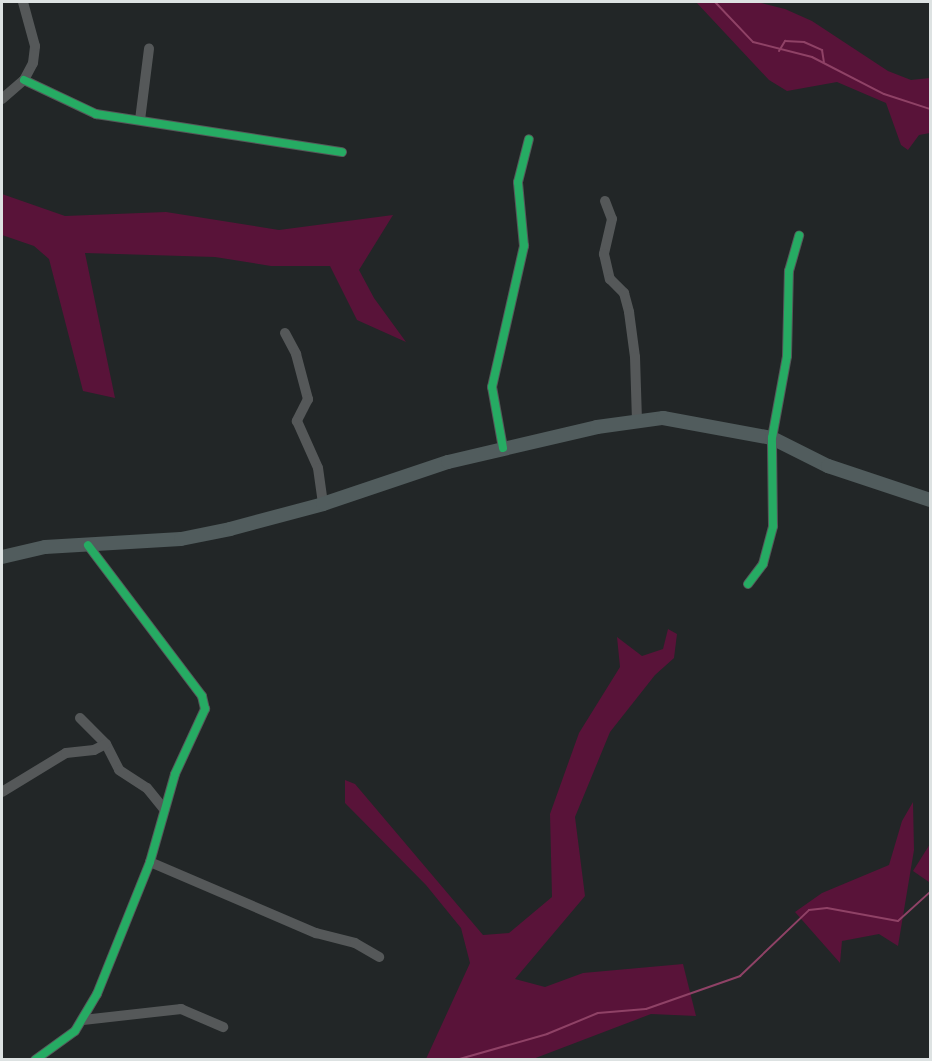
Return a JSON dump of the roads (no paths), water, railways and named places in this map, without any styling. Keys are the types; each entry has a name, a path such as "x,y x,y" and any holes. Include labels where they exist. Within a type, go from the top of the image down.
{"main road":[{"path":"2,557 45,547 181,539 323,504 448,462 503,448 637,420 663,418 772,438 828,466 930,500"}],"street":[{"path":"2,99 24,80 33,63 35,46 23,2"},
{"path":"140,120 149,49"},
{"path":"24,80 96,114 342,152"},
{"path":"503,448 492,387 524,246 518,182 529,140"},
{"path":"604,201 612,219 604,254 610,279 624,293 628,312 635,357 637,420"},
{"path":"748,584 763,564 773,526 772,438 787,356 789,271 799,235"},
{"path":"285,333 296,354 308,399 297,421 318,468 323,504"},
{"path":"34,1059 66,1038 83,1020 150,862 175,774 201,722 205,709 202,696 88,545"},
{"path":"80,718 106,744 119,770 147,788 165,810"},
{"path":"2,792 66,753 94,750 106,744"},
{"path":"150,862 316,933 355,943 379,957"},
{"path":"83,1020 181,1009 224,1027"}],"waterway":[{"path":"715,2 753,42 812,57 884,94 930,109"},
{"path":"779,51 785,41 804,42 822,50 824,62"},
{"path":"456,1060 547,1034 598,1013 646,1009 740,976 809,910 827,908 898,921 930,892"}]}
